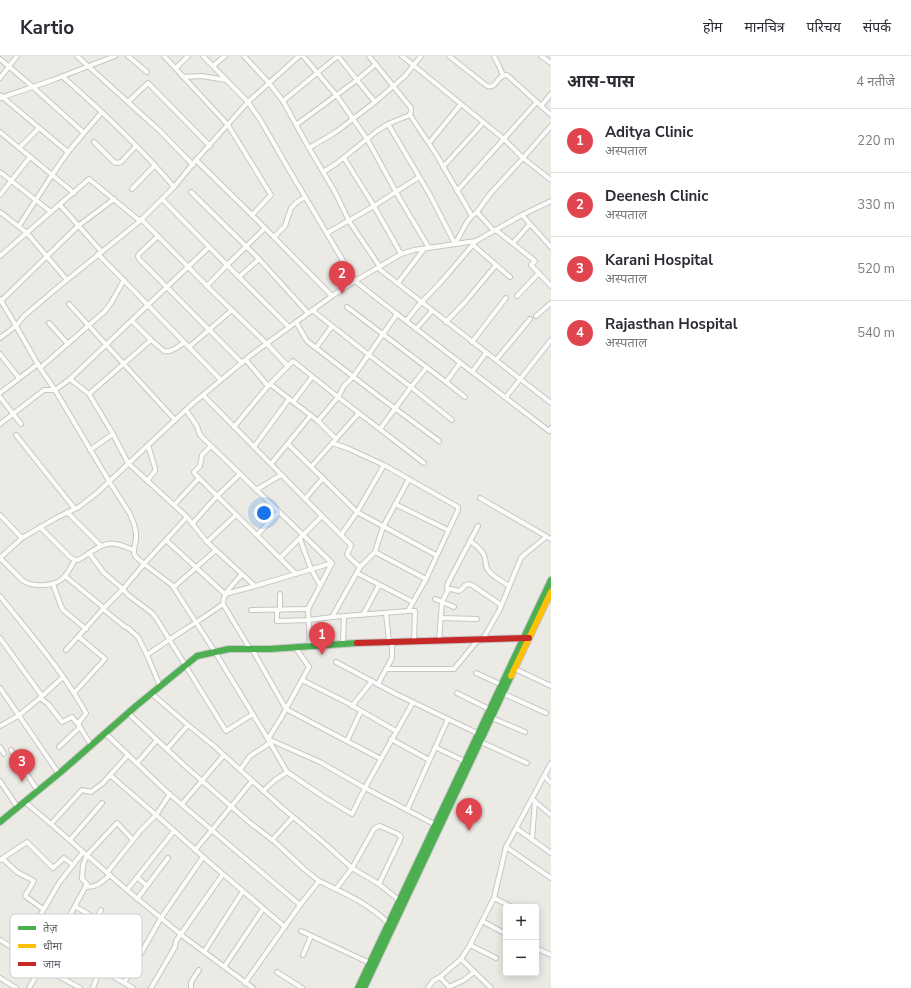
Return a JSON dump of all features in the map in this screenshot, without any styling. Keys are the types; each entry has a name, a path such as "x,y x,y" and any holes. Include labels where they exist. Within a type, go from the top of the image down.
{"main road":[{"path":"364,988 394,928 504,694 551,580"},
{"path":"358,988 390,924 502,685 551,592"},
{"path":"0,822 38,792 151,693 197,656 228,649 270,649 343,644 527,638"}],"street":[{"path":"0,78 17,56"},
{"path":"1,96 62,76 115,56"},
{"path":"128,56 147,72"},
{"path":"164,56 228,125 271,195 252,215"},
{"path":"176,68 188,56"},
{"path":"203,56 248,102 261,121 355,281 549,430 551,428"},
{"path":"213,66 225,56"},
{"path":"244,56 284,102 335,192 349,220 379,267 432,311 551,403"},
{"path":"0,338 16,326 24,316 140,220 174,187 248,102 299,56"},
{"path":"303,56 336,96 367,139 427,248"},
{"path":"284,102 338,56 375,102"},
{"path":"369,56 411,108 412,111 410,115 429,143 472,216"},
{"path":"402,56 551,180"},
{"path":"309,148 336,132 375,102 405,76 421,56"},
{"path":"449,56 487,86 490,87 494,85 503,75"},
{"path":"494,56 503,75"},
{"path":"541,56 551,63"},
{"path":"80,57 160,131 193,165"},
{"path":"0,59 33,86 84,133"},
{"path":"296,125 357,80 376,64"},
{"path":"503,75 507,75 536,103 551,115"},
{"path":"62,76 102,112 155,165 174,187"},
{"path":"183,77 202,76 227,80"},
{"path":"128,102 148,83 210,146"},
{"path":"541,106 551,94"},
{"path":"1,96 68,152"},
{"path":"457,191 536,103"},
{"path":"429,143 461,104"},
{"path":"19,226 68,152 102,112"},
{"path":"323,172 344,158 388,124 410,115"},
{"path":"443,166 483,123"},
{"path":"388,124 430,195 455,244"},
{"path":"455,244 467,222 551,126"},
{"path":"19,148 39,128"},
{"path":"0,132 74,193"},
{"path":"94,142 114,162 117,163 121,162 136,146"},
{"path":"0,195 30,157"},
{"path":"344,158 374,206 401,254"},
{"path":"196,160 332,296"},
{"path":"132,189 155,165"},
{"path":"0,172 51,212"},
{"path":"327,234 419,177"},
{"path":"0,256 89,179 158,236 206,286 288,366"},
{"path":"191,192 310,311 332,326 452,420"},
{"path":"274,238 285,226 291,208 305,197"},
{"path":"114,199 78,226 48,257 1,300 40,368 55,390 130,514 136,533 134,550 136,557 172,584 253,714 287,772 352,814 391,739 413,702"},
{"path":"162,199 289,327"},
{"path":"406,321 475,243 522,215 551,201"},
{"path":"60,205 124,280 221,380"},
{"path":"0,212 27,233 67,280"},
{"path":"477,212 495,231 535,261 531,265 551,286"},
{"path":"522,215 551,247"},
{"path":"512,243 530,224"},
{"path":"206,286 265,228"},
{"path":"158,236 138,256 167,288 242,363"},
{"path":"134,550 115,543 100,546 78,560 75,560 65,576 53,584 35,585 25,583 0,558 22,538 67,512 79,507 93,496 203,395 310,311 355,281 401,254 427,248 475,243 510,277"},
{"path":"0,424 44,390 55,390 70,379 209,247"},
{"path":"398,283 427,248"},
{"path":"239,277 259,259"},
{"path":"446,322 466,301 496,264"},
{"path":"517,296 539,273"},
{"path":"40,368 108,308 124,280"},
{"path":"472,342 506,298"},
{"path":"536,316 551,303"},
{"path":"69,304 175,420"},
{"path":"347,307 465,397"},
{"path":"189,347 232,310"},
{"path":"416,329 432,311"},
{"path":"318,421 338,397 344,386 353,377 398,314"},
{"path":"496,360 530,319"},
{"path":"132,321 164,351 171,351 184,342"},
{"path":"296,322 307,341 439,441"},
{"path":"49,323 68,344"},
{"path":"316,348 332,326"},
{"path":"89,394 151,340"},
{"path":"506,397 551,340"},
{"path":"472,372 486,353"},
{"path":"0,354 19,378"},
{"path":"246,360 269,385 311,415 336,439"},
{"path":"234,427 269,385 293,361 424,463"},
{"path":"446,382 460,363"},
{"path":"0,393 38,364"},
{"path":"380,429 427,367"},
{"path":"254,447 291,400 312,377"},
{"path":"70,379 89,394 113,434 128,463 187,517 207,542 255,586"},
{"path":"203,395 351,545 347,554 360,567"},
{"path":"0,397 21,424"},
{"path":"186,410 198,428 201,436 279,512 301,537 332,563"},
{"path":"311,467 359,413"},
{"path":"271,464 311,415"},
{"path":"90,450 113,434"},
{"path":"16,435 75,509"},
{"path":"332,443 347,448 384,465 458,507 458,510 426,579 408,611"},
{"path":"288,444 357,512 436,555"},
{"path":"147,481 155,471 148,445"},
{"path":"211,446 202,455 200,466 194,472 296,574"},
{"path":"341,535 357,512 384,465"},
{"path":"192,524 217,496 240,474"},
{"path":"256,490 281,475"},
{"path":"174,505 199,478"},
{"path":"305,499 323,478"},
{"path":"332,617 356,573 375,552 383,527 409,480"},
{"path":"480,498 551,539"},
{"path":"396,504 448,530"},
{"path":"67,512 100,546"},
{"path":"257,535 279,512"},
{"path":"0,515 22,538"},
{"path":"207,542 236,515"},
{"path":"280,558 322,516"},
{"path":"66,650 187,517"},
{"path":"439,641 442,602 448,590 448,583 478,526"},
{"path":"40,527 70,557 75,560"},
{"path":"386,669 454,669 481,639 496,616 523,556 546,536"},
{"path":"301,537 311,569 320,585"},
{"path":"166,540 225,594"},
{"path":"470,541 483,552 486,568 492,575 509,586"},
{"path":"174,587 216,550"},
{"path":"375,552 426,579"},
{"path":"89,553 100,569 156,618 226,731 253,714"},
{"path":"225,594 332,563"},
{"path":"310,646 308,610 332,563"},
{"path":"356,573 413,602"},
{"path":"242,574 225,594 223,604 286,709 381,758"},
{"path":"65,576 138,637 160,686"},
{"path":"53,584 63,610 86,629"},
{"path":"448,590 451,589 459,591 466,584 469,584 501,605"},
{"path":"363,615 380,585"},
{"path":"280,594 277,621 309,620 415,611 414,641"},
{"path":"0,596 51,660 86,712 79,726 59,747"},
{"path":"435,599 454,607"},
{"path":"147,655 223,604"},
{"path":"251,610 308,610"},
{"path":"378,684 392,658 386,613"},
{"path":"343,644 344,616"},
{"path":"441,618 477,619"},
{"path":"74,693 105,659 79,637"},
{"path":"0,638 41,697 62,722 72,717 92,745"},
{"path":"240,770 250,756 269,741 309,667 295,647"},
{"path":"336,662 479,734"},
{"path":"515,669 551,686"},
{"path":"476,673 502,685"},
{"path":"0,726 18,716 63,677"},
{"path":"302,680 396,731"},
{"path":"352,706 372,681"},
{"path":"0,688 59,774"},
{"path":"151,693 214,746 263,791 352,868 379,884 400,901"},
{"path":"457,693 490,710"},
{"path":"504,694 546,713"},
{"path":"347,741 361,711"},
{"path":"128,713 167,750 304,869 319,881 363,903 383,917 390,924"},
{"path":"492,718 525,732"},
{"path":"407,810 448,719"},
{"path":"167,750 188,725"},
{"path":"105,733 170,794 300,905"},
{"path":"391,739 429,760"},
{"path":"137,763 157,740"},
{"path":"269,741 320,762 365,788 436,825"},
{"path":"481,742 527,763"},
{"path":"0,747 4,754"},
{"path":"435,747 466,762"},
{"path":"10,750 38,792"},
{"path":"51,824 82,790 91,792 103,783 128,755"},
{"path":"182,804 224,755"},
{"path":"428,988 433,981 461,959 470,944 494,898 506,847 533,800 551,763"},
{"path":"263,791 287,772"},
{"path":"110,775 285,927"},
{"path":"544,776 551,782"},
{"path":"195,850 252,780"},
{"path":"0,781 18,808"},
{"path":"85,887 94,887 109,874 133,840 156,814 170,794"},
{"path":"533,800 551,815"},
{"path":"532,839 533,800"},
{"path":"25,802 137,899 204,952 253,988"},
{"path":"70,840 102,803"},
{"path":"272,840 293,817"},
{"path":"40,914 58,883 73,865 117,823 133,840"},
{"path":"336,890 352,868 374,829 380,826 398,834 401,837 379,884"},
{"path":"516,828 551,854"},
{"path":"127,890 174,831"},
{"path":"43,909 25,896 34,881 17,872 1,860 27,842 53,868 64,858 73,865"},
{"path":"506,847 551,878"},
{"path":"71,914 87,884 82,879 85,854"},
{"path":"142,951 161,918 203,857"},
{"path":"137,899 168,858"},
{"path":"151,988 175,947 176,941 223,874"},
{"path":"137,878 147,886"},
{"path":"246,983 300,905 319,881"},
{"path":"204,952 243,891"},
{"path":"494,898 506,904"},
{"path":"76,907 88,914"},
{"path":"224,967 263,909"},
{"path":"100,914 102,910"},
{"path":"482,921 503,932"},
{"path":"301,931 370,963"},
{"path":"303,955 311,936"},
{"path":"0,940 10,946"},
{"path":"470,944 496,958"},
{"path":"539,949 551,955"},
{"path":"461,959 491,988"},
{"path":"191,988 191,982 200,970"},
{"path":"277,972 302,988"},
{"path":"440,976 450,987 464,980 474,972"},
{"path":"0,978 16,988"},
{"path":"29,988 35,978"},
{"path":"62,978 80,988"},
{"path":"93,988 97,978"},
{"path":"115,978 133,988"},
{"path":"124,983 127,978"}],"railway":[{"path":"422,988 551,737"}],"traffic: fast":[{"path":"358,988 551,580"},
{"path":"0,822 197,656 229,649 270,649 357,643"},
{"path":"364,988 511,676"}],"traffic: slow":[{"path":"511,676 551,592"}],"traffic: jam":[{"path":"357,643 529,638"}],"place":[{"name":"Deenesh Clinic","path":"342,294"},
{"name":"Aditya Clinic","path":"322,655"},
{"name":"Karani Hospital","path":"22,782"},
{"name":"Rajasthan Hospital","path":"469,831"}]}
